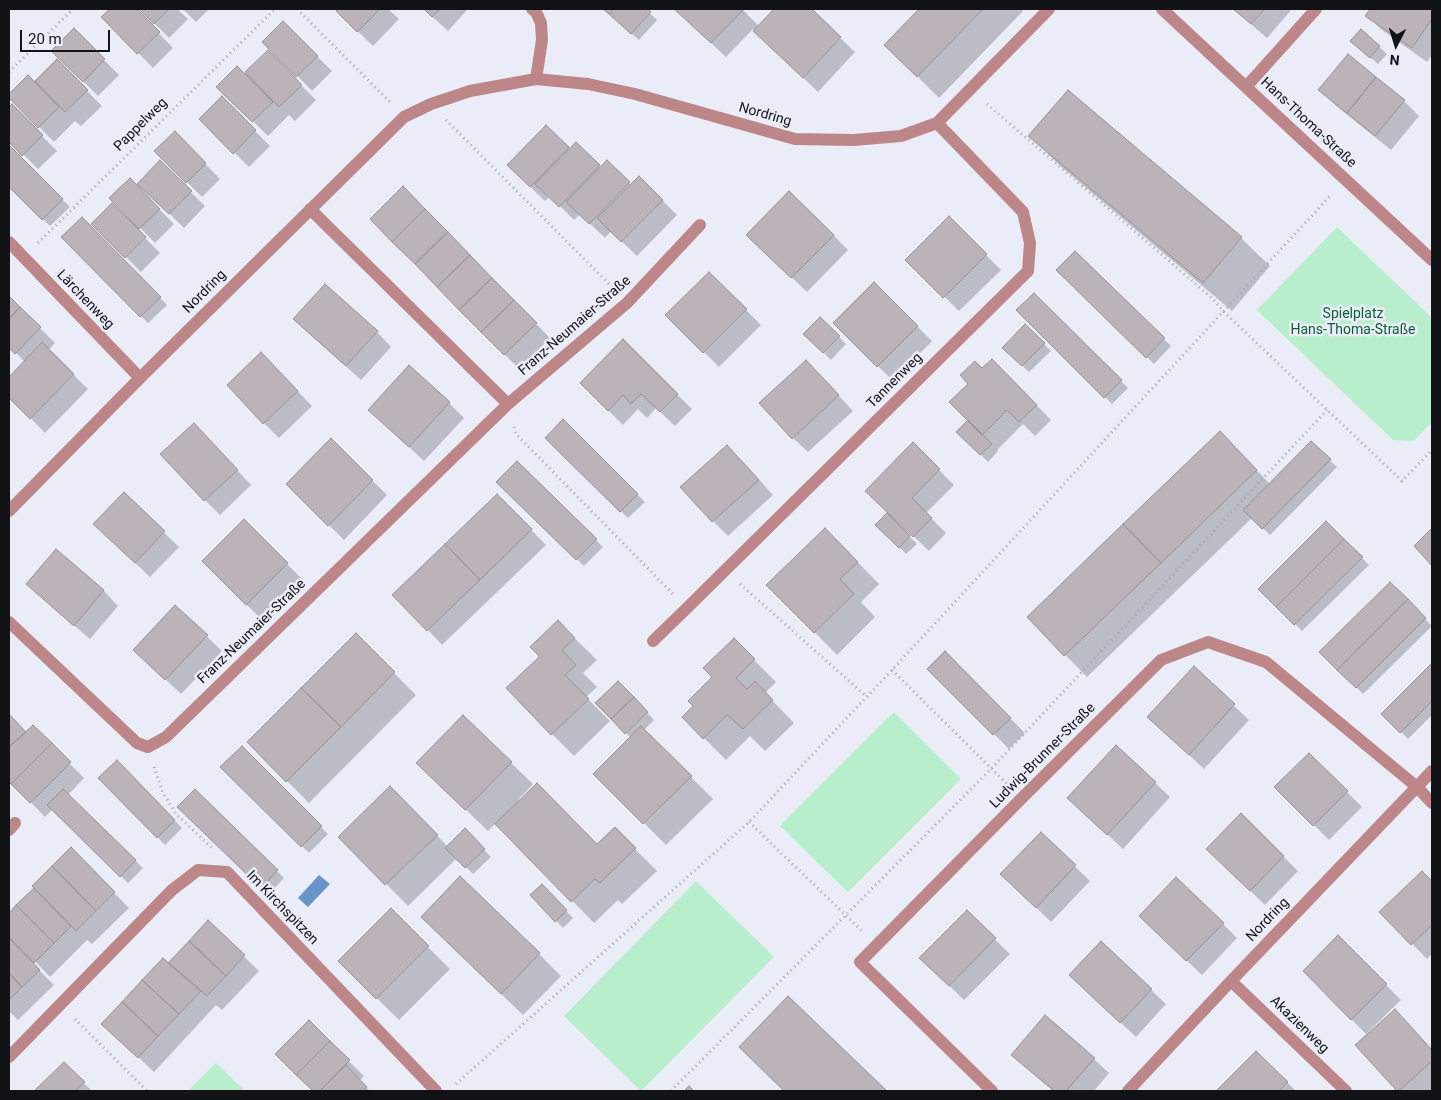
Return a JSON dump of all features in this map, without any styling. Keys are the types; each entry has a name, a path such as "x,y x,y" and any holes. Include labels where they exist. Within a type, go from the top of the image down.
{"street":[{"path":"532,9 541,23 542,40 536,79"},
{"name":"Nordring","path":"9,511 140,378 404,117 431,104 470,91 536,79 588,84 635,94 795,139 854,140 901,136 937,123 1049,9"},
{"name":"Hans-Thoma-Straße","path":"1162,9 1432,260"},
{"path":"1246,87 1316,9"},
{"name":"Tannenweg","path":"653,641 1028,270 1030,243 1022,212 937,123"},
{"path":"310,209 508,404"},
{"name":"Franz-Neumaier-Straße","path":"148,747 166,737 508,404 627,303 700,225"},
{"name":"Lärchenweg","path":"9,242 140,378"},
{"path":"9,622 137,743 148,747"},
{"name":"Ludwig-Brunner-Straße","path":"992,1091 860,962 1162,660 1208,642 1266,662 1417,787 1432,803"},
{"name":"Nordring","path":"1128,1091 1432,771"},
{"name":"Im Kirchspitzen","path":"9,1057 172,890 198,870 227,872 436,1091"},
{"name":"Akazienweg","path":"1231,981 1346,1091"}],"path":[{"path":"9,72 73,9"},
{"name":"Pappelweg","path":"23,258 275,9"},
{"path":"297,9 404,117"},
{"path":"970,89 1204,292 1402,481 1432,450"},
{"path":"431,104 627,303"},
{"path":"455,1085 749,822 1346,180"},
{"path":"508,404 516,434 688,608"},
{"path":"671,1091 992,768 1327,410"},
{"path":"725,571 866,696"},
{"path":"892,670 1021,799"},
{"path":"148,747 163,794 176,814 216,853 227,872"},
{"path":"749,822 876,945"},
{"path":"60,1004 148,1091"}],"green space":[{"name":"Spielplatz Hans-Thoma-Straße","path":"1337,227 1432,318 1432,422 1414,441 1393,440 1257,310"},
{"path":"894,712 961,779 848,892 780,826"},
{"path":"696,881 774,957 641,1091 564,1016"},
{"path":"216,1063 245,1091 188,1091"}],"water":[{"path":"319,875 330,884 308,907 298,898"}],"building":[{"path":"110,9 137,9 160,32 137,54 101,17"},
{"path":"139,9 169,9 154,24"},
{"path":"339,9 380,9 357,32 336,11"},
{"path":"424,9 440,9 432,17"},
{"path":"603,9 614,9 609,14"},
{"path":"614,9 647,9 651,12 631,34 609,14"},
{"path":"674,9 744,9 711,43"},
{"path":"774,9 812,9 841,37 803,78 753,31"},
{"path":"919,9 983,9 917,77 884,45"},
{"path":"1233,9 1265,9 1251,24"},
{"path":"1370,9 1432,9 1432,19 1412,48 1365,16"},
{"path":"283,21 318,56 296,77 262,42"},
{"path":"74,28 105,59 83,82 51,51"},
{"path":"1361,29 1380,46 1370,58 1350,41"},
{"path":"268,50 302,85 279,107 245,72"},
{"path":"1348,54 1376,77 1347,113 1318,90"},
{"path":"57,59 88,90 65,112 35,81"},
{"path":"237,66 273,102 252,122 216,87"},
{"path":"28,75 59,107 38,128 9,98 9,94"},
{"path":"1376,77 1405,100 1375,136 1347,113"},
{"path":"1068,90 1242,237 1203,283 1028,136"},
{"path":"222,96 256,130 233,154 199,119"},
{"path":"12,104 43,135 22,156 9,142 9,108"},
{"path":"546,125 569,147 530,187 507,165"},
{"path":"175,131 206,163 186,183 154,151"},
{"path":"576,142 600,165 559,207 535,184"},
{"path":"9,145 63,199 42,220 9,187"},
{"path":"160,160 192,191 169,214 137,184"},
{"path":"607,160 630,182 589,224 566,202"},
{"path":"639,176 663,200 621,242 597,218"},
{"path":"130,178 160,209 139,229 109,198"},
{"path":"403,186 425,209 392,242 370,219"},
{"path":"789,191 834,235 791,278 746,235"},
{"path":"112,203 146,237 125,258 91,224"},
{"path":"425,209 448,232 415,264 392,242"},
{"path":"949,216 987,254 943,298 905,260"},
{"path":"82,217 161,297 140,317 61,237"},
{"path":"448,232 470,255 437,287 415,264"},
{"path":"1075,251 1165,338 1146,358 1056,270"},
{"path":"470,255 492,278 459,310 437,287"},
{"path":"709,272 747,309 703,353 665,315"},
{"path":"492,278 514,300 481,332 459,310"},
{"path":"874,282 918,326 877,367 833,323"},
{"path":"325,284 378,331 346,366 293,319"},
{"path":"1034,293 1122,380 1104,398 1016,310"},
{"path":"9,296 20,307 9,319"},
{"path":"514,300 537,323 504,355 481,332"},
{"path":"20,307 41,327 15,354 9,348 9,319"},
{"path":"820,317 840,336 823,353 803,334"},
{"path":"1025,324 1045,343 1022,366 1002,348"},
{"path":"623,339 678,394 660,412 641,394 631,404 623,395 608,411 580,383"},
{"path":"42,342 74,374 30,419 9,398 9,377"},
{"path":"261,352 298,391 263,424 227,385"},
{"path":"992,359 1037,405 1019,422 1007,410 982,435 949,402 968,384 960,375 975,361 982,368"},
{"path":"806,360 839,395 792,439 759,403"},
{"path":"409,365 450,402 409,447 368,410"},
{"path":"563,419 638,494 620,512 545,438"},
{"path":"968,420 992,444 980,455 956,432"},
{"path":"194,423 238,470 204,501 160,454"},
{"path":"1220,431 1257,470 1161,563 1123,524"},
{"path":"331,438 373,480 328,526 286,484"},
{"path":"1311,441 1331,459 1262,529 1243,510"},
{"path":"913,442 940,469 912,498 932,518 913,537 865,491"},
{"path":"727,445 759,480 712,522 680,487"},
{"path":"517,461 597,539 576,560 496,482"},
{"path":"124,492 165,531 135,563 93,524"},
{"path":"497,494 532,529 480,580 445,544"},
{"path":"887,513 910,536 899,548 875,525"},
{"path":"244,519 288,563 246,605 202,561"},
{"path":"1326,521 1344,539 1276,607 1258,589"},
{"path":"1123,524 1161,563 1064,656 1027,617"},
{"path":"825,528 858,562 840,579 854,594 814,633 766,585"},
{"path":"1432,528 1432,566 1414,546"},
{"path":"1344,539 1363,557 1294,625 1276,607"},
{"path":"445,544 480,580 427,631 392,595"},
{"path":"56,549 104,590 74,626 26,584"},
{"path":"1390,582 1408,599 1337,670 1319,652"},
{"path":"1408,599 1426,618 1356,688 1337,670"},
{"path":"175,605 208,635 165,680 133,650"},
{"path":"558,620 575,638 562,650 576,665 565,675 589,699 551,735 506,688 538,658 539,656 530,647"},
{"path":"356,633 395,672 341,727 301,688"},
{"path":"734,638 755,659 736,678 747,689 755,681 773,700 743,729 727,715 703,739 682,717 693,706 688,701 712,677 703,668"},
{"path":"945,651 1011,718 993,735 927,669"},
{"path":"1432,663 1432,701 1400,733 1381,714"},
{"path":"1194,666 1235,704 1189,755 1147,717"},
{"path":"618,681 634,697 611,719 595,703"},
{"path":"301,688 341,727 286,782 247,742"},
{"path":"634,697 648,712 625,734 611,719"},
{"path":"9,714 26,732 9,747"},
{"path":"463,715 512,762 465,810 416,763"},
{"path":"33,725 52,743 11,784 9,782 9,747"},
{"path":"641,726 692,776 643,824 593,774"},
{"path":"52,743 71,762 30,803 11,784"},
{"path":"1116,745 1156,782 1107,835 1067,798"},
{"path":"242,746 322,826 301,847 220,767"},
{"path":"1309,753 1348,791 1313,826 1274,787"},
{"path":"117,760 175,820 157,838 98,778"},
{"path":"537,783 597,844 615,827 636,848 600,883 595,879 571,902 495,824"},
{"path":"390,786 438,835 385,885 338,837"},
{"path":"63,789 136,860 120,877 47,805"},
{"path":"195,789 278,870 261,888 177,807"},
{"path":"1241,813 1284,856 1250,891 1206,849"},
{"path":"465,828 485,849 465,868 445,848"},
{"path":"1041,832 1076,865 1036,908 1000,874"},
{"path":"71,847 115,892 96,911 52,866"},
{"path":"52,866 96,911 76,931 32,886"},
{"path":"1422,871 1432,881 1432,925 1411,945 1379,912"},
{"path":"460,876 540,953 501,994 421,917"},
{"path":"1176,877 1224,923 1186,961 1139,916"},
{"path":"542,884 567,910 555,922 530,895"},
{"path":"34,888 71,926 54,943 16,905"},
{"path":"16,905 54,943 34,963 9,937 9,913"},
{"path":"391,908 429,946 376,999 338,961"},
{"path":"967,910 996,938 949,986 919,958"},
{"path":"208,920 245,955 226,976 189,941"},
{"path":"1338,935 1387,984 1351,1020 1303,971"},
{"path":"9,938 40,970 22,987 9,973"},
{"path":"189,941 226,976 207,996 168,963"},
{"path":"1101,941 1152,989 1120,1023 1069,975"},
{"path":"163,958 201,991 179,1014 142,980"},
{"path":"9,973 22,987 9,1000"},
{"path":"142,980 179,1014 158,1036 122,1002"},
{"path":"788,996 887,1091 784,1091 739,1047"},
{"path":"122,1002 158,1036 138,1058 101,1024"},
{"path":"1395,1009 1432,1050 1432,1061 1399,1091 1355,1045"},
{"path":"1045,1015 1095,1058 1066,1091 1054,1091 1011,1055"},
{"path":"309,1020 330,1041 296,1075 275,1054"},
{"path":"330,1041 350,1060 320,1091 313,1091 296,1075"},
{"path":"1256,1051 1288,1082 1279,1091 1216,1091"},
{"path":"64,1062 85,1082 75,1091 34,1091"},
{"path":"346,1065 367,1087 362,1091 320,1091"},
{"path":"689,1086 694,1091 684,1091"}]}
